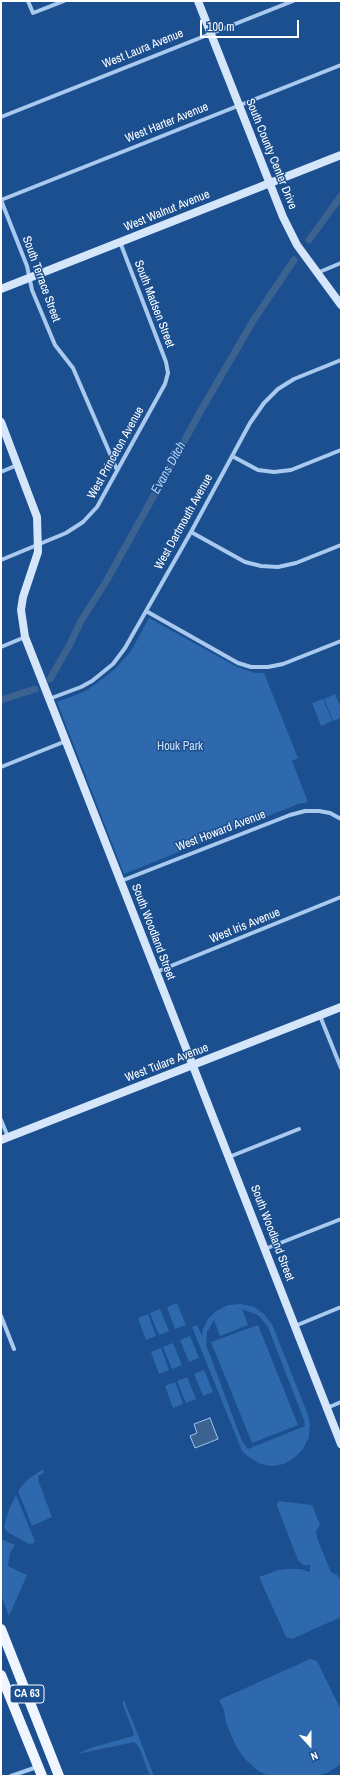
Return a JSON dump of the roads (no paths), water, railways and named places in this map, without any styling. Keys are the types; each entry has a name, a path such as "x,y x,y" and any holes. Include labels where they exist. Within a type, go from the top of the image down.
{"main road":[{"name":"CA 63","path":"1,1628 59,1776"},
{"name":"CA 63","path":"1,1675 40,1771"}],"street":[{"path":"28,1 33,13 64,1"},
{"name":"South County Center Drive","path":"198,1 283,217 297,245 316,273 341,305"},
{"name":"West Laura Avenue","path":"1,117 293,1"},
{"name":"West Harter Avenue","path":"1,200 341,65"},
{"name":"West Walnut Avenue","path":"1,289 341,155"},
{"name":"South Terrace Street","path":"1,200 27,266 32,290 55,345 73,368 117,470"},
{"name":"South Madsen Street","path":"120,242 166,362 168,373"},
{"path":"316,273 341,263"},
{"name":"West Dartmouth Avenue","path":"49,699 81,687 102,674 125,648 232,456 264,403 278,389 294,379 341,360"},
{"name":"West Princeton Avenue","path":"1,560 66,533 83,522 97,507 165,384 168,373"},
{"name":"South Woodland Street","path":"1,422 37,517 38,545 36,558 23,597 21,610 25,637 341,1444"},
{"path":"232,456 258,470 274,472 291,470 341,450"},
{"path":"1,472 18,465"},
{"path":"191,532 245,562 261,566 278,567 296,563 341,544"},
{"path":"146,611 238,663 251,667 268,667 283,664 341,641"},
{"path":"1,646 25,637"},
{"path":"1,767 66,741"},
{"name":"West Howard Avenue","path":"121,881 290,814 305,811 330,813 341,819"},
{"name":"West Iris Avenue","path":"156,972 341,897"},
{"name":"West Tulare Avenue","path":"4,1139 341,1007"},
{"path":"320,1015 341,1068"},
{"path":"1,1120 4,1139"},
{"path":"229,1157 299,1130"},
{"path":"265,1249 341,1219"},
{"path":"295,1326 341,1307"},
{"path":"1,1316 14,1349"},
{"path":"327,1408 341,1402"},
{"path":"11,1776 40,1771"}],"waterway":[{"name":"Evans Ditch","path":"309,240 341,196"},
{"name":"Evans Ditch","path":"50,679 69,646 81,621 107,580 203,407 253,321 294,260"},
{"name":"Evans Ditch","path":"1,700 35,689"}],"park label":[{"name":"Houk Park","path":"180,747"}]}
